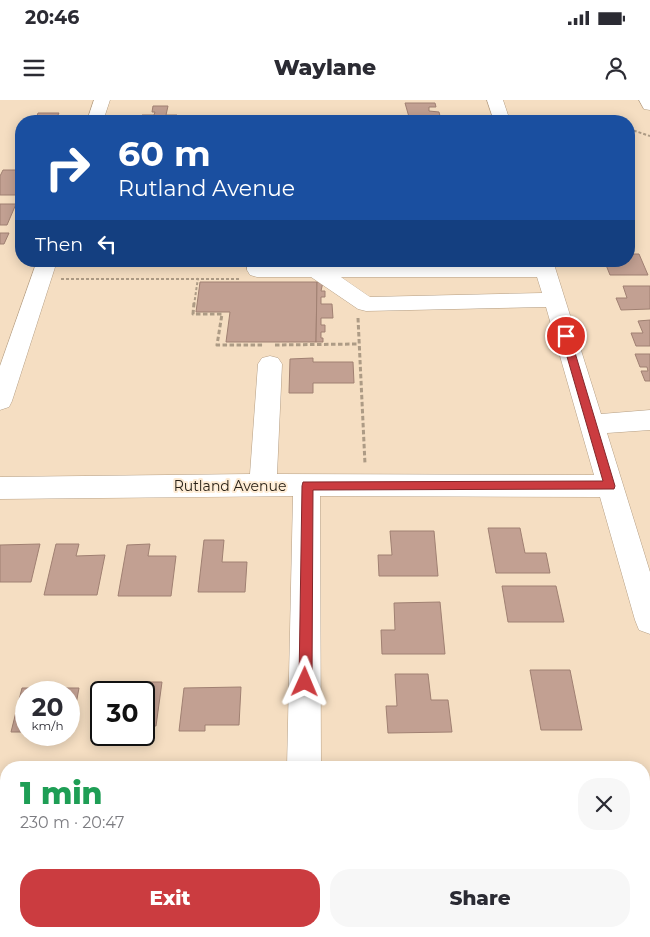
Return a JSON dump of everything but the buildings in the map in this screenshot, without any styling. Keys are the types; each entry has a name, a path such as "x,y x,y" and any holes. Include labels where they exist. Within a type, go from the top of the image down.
{"street":[{"path":"97,115 102,100"},
{"path":"495,100 500,115"},
{"path":"647,100 650,105"},
{"path":"0,401 45,267"},
{"path":"257,267 257,270 440,267"},
{"path":"545,267 650,620"},
{"path":"316,270 366,304 555,300"},
{"path":"263,485 270,351"},
{"path":"592,424 650,420"},
{"name":"Rutland Avenue","path":"0,488 263,485 610,486"},
{"path":"304,761 307,486"}],"path":[{"path":"635,131 650,136"},
{"path":"198,278 193,314 222,314 217,345 270,351 360,344"},
{"path":"61,279 244,278"},
{"path":"358,317 366,466"}],"route":[{"path":"305,682 307,486 610,486 566,336"}]}
